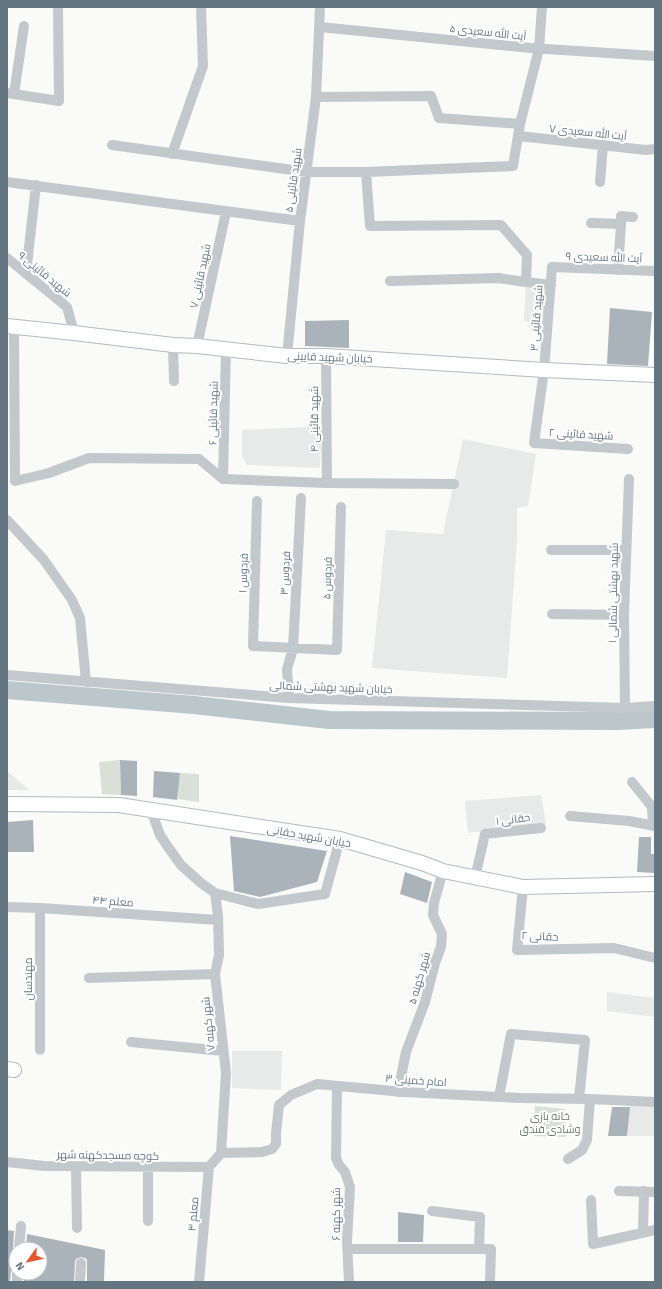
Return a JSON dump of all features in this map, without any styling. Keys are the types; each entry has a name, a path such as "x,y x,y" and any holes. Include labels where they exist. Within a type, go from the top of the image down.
{"main road":[{"name":"خیابان شهید قایینی","path":"10,327 74,333 173,346 197,346 287,356 326,356 544,370 655,375"},
{"name":"خیابان شهید حقانی","path":"7,804 119,805 340,839 422,863 443,871 523,888 655,884"}],"street":[{"path":"24,26 11,94 59,100 58,7"},
{"path":"172,154 203,66 201,7"},
{"name":"شهید قائینی ۵","path":"287,356 300,221 316,97 320,7"},
{"path":"112,145 307,172 366,172 512,166 520,124 539,49 542,7"},
{"name":"آیت الله سعیدی ۵","path":"320,27 539,49 655,56"},
{"path":"316,97 431,96 439,118 520,124"},
{"name":"آیت الله سعیدی ۷","path":"518,136 646,150 655,149"},
{"path":"600,182 603,145"},
{"path":"366,172 370,226 501,225 527,255 526,282"},
{"path":"7,182 300,221"},
{"path":"26,274 36,186"},
{"name":"شهید قائینی ۷","path":"197,346 226,212"},
{"path":"618,270 620,224 622,216 633,216"},
{"path":"590,222 620,224"},
{"name":"شهید قائینی ۹","path":"7,258 67,307 74,333"},
{"name":"آیت الله سعیدی ۹","path":"552,267 655,272"},
{"name":"شهید قائینی ۳","path":"544,370 552,267"},
{"path":"390,281 498,278 551,285"},
{"path":"10,327 15,481 49,473 89,458 199,458 223,479 327,483 454,484"},
{"path":"173,346 174,381"},
{"name":"شهید قائینی ۶","path":"223,479 226,349"},
{"name":"شهید قائینی ۴","path":"326,356 327,483"},
{"name":"شهید قائینی ۲","path":"544,370 534,444 628,449"},
{"name":"شهید بهشتی شمالی ۱","path":"625,708 624,615 629,479"},
{"name":"فردوس ۳","path":"289,698 287,669 293,649 301,498"},
{"name":"فردوس ۱","path":"257,501 253,646 293,649"},
{"name":"فردوس ۵","path":"293,649 337,650 341,506"},
{"path":"7,520 44,560 72,600 80,618 86,682"},
{"path":"551,550 626,550"},
{"path":"552,614 624,615"},
{"name":"خیابان شهید بهشتی شمالی","path":"7,675 289,698 625,708 655,706"},
{"path":"570,816 629,821 654,826 652,807 632,782"},
{"path":"151,810 160,835 168,847 181,865 201,883 215,893 258,904 325,894 340,839"},
{"name":"حقانی ۱","path":"475,878 485,834 540,828"},
{"name":"شهر کهنه ۵","path":"398,1092 406,1052 425,1002 435,963 441,947 442,934 433,915 434,903 443,871"},
{"name":"حقانی ۲","path":"523,888 517,950 614,948 655,958"},
{"name":"شهر کهنه ۷","path":"215,893 218,920 219,955 215,974 226,1073 221,1153"},
{"name":"معلم ۴۴","path":"7,907 218,920"},
{"name":"مهندسان","path":"40,908 40,1050"},
{"path":"89,978 215,974"},
{"path":"499,1097 511,1034 585,1040 579,1099"},
{"path":"131,1042 223,1051"},
{"name":"امام خمینی ۳","path":"221,1153 262,1152 272,1149 276,1144 279,1105 291,1095 317,1084 398,1092 655,1102"},
{"name":"شهر کهنه ۶","path":"336,1086 336,1158 339,1165 345,1172 350,1187 347,1241 349,1249 349,1282"},
{"path":"568,1159 582,1150 587,1140 590,1099"},
{"path":"209,1167 221,1153"},
{"name":"کوچه مسجدکهنه شهر","path":"7,1162 44,1166 76,1167 209,1167"},
{"path":"76,1167 77,1228"},
{"name":"معلم ۳","path":"199,1282 209,1167"},
{"path":"148,1168 148,1220"},
{"path":"619,1190 655,1192"},
{"path":"643,1232 644,1191"},
{"path":"591,1200 593,1244 655,1230"},
{"path":"432,1211 480,1216 479,1249"},
{"path":"20,1241 21,1226"},
{"path":"349,1249 491,1249 490,1282"},
{"path":"80,1282 82,1263"}],"shaded area":[{"path":"526,282 547,288 545,326 524,321"},
{"path":"322,426 320,468 247,465 242,456 242,430"},
{"path":"463,439 536,454 528,506 517,508 517,540 507,678 372,668 386,530 443,534"},
{"path":"7,771 29,790 7,790"},
{"path":"541,795 546,824 468,833 465,801"},
{"path":"607,992 655,998 655,1017 607,1011"},
{"path":"232,1051 282,1051 281,1090 232,1088"},
{"path":"630,1104 655,1106 655,1136 627,1136"}],"green space":[{"path":"120,760 121,795 102,794 99,762"},
{"path":"180,773 199,774 199,802 177,799"},
{"name":"خانه بازی وشادی فندق","path":"535,1106 565,1109 566,1137 534,1136"}],"building":[{"path":"610,308 652,312 648,366 607,364"},
{"path":"349,320 349,348 305,346 305,321"},
{"path":"120,760 137,761 137,796 121,795"},
{"path":"154,771 180,773 177,800 153,797"},
{"path":"33,820 34,852 7,852 7,822"},
{"path":"230,836 327,851 317,882 260,897 234,891"},
{"path":"639,837 651,837 651,854 655,854 655,873 637,872"},
{"path":"405,872 432,882 427,903 400,894"},
{"path":"612,1107 630,1107 627,1136 608,1136"},
{"path":"398,1212 424,1215 423,1242 398,1242"},
{"path":"7,1230 14,1231 13,1241 8,1241 8,1281 10,1281 7,1282"},
{"path":"27,1234 105,1250 104,1282 87,1282 87,1260 81,1257 76,1259 75,1262 74,1282 24,1282 48,1281 48,1241 27,1241"}],"waterway":[{"path":"7,690 194,705 329,720 617,721 655,719"}]}
